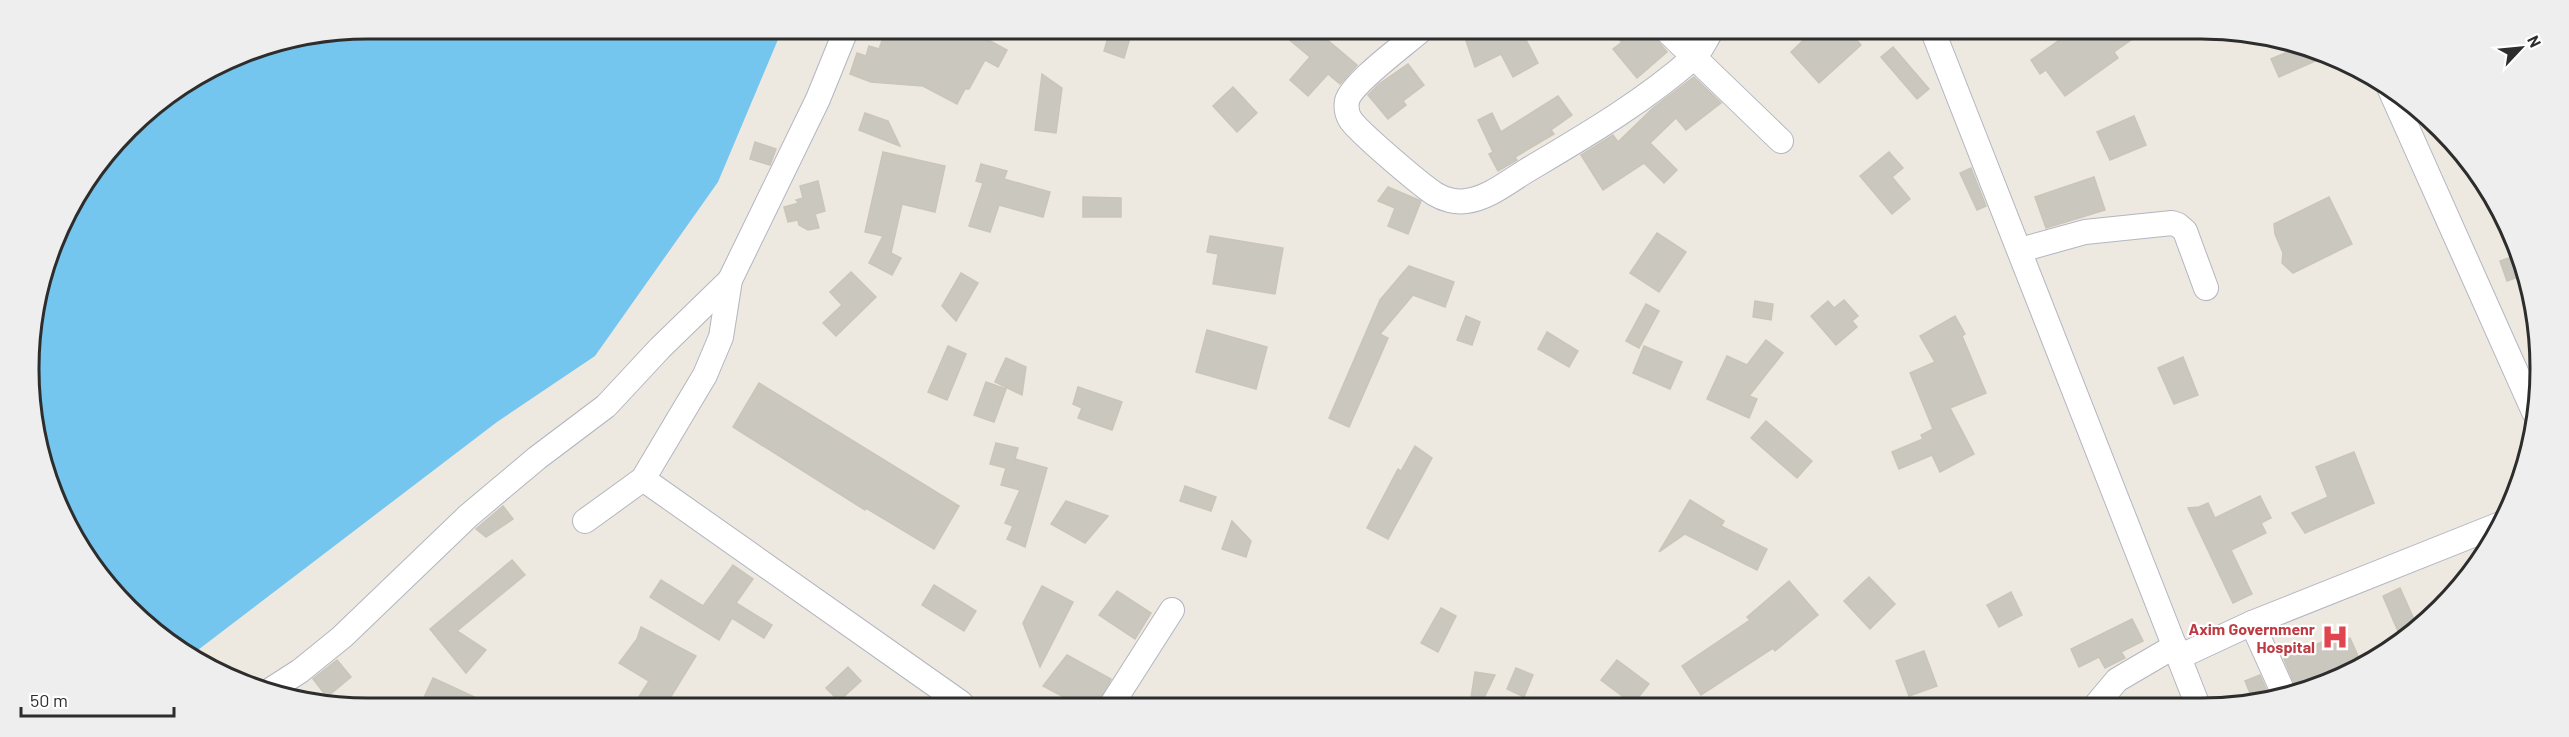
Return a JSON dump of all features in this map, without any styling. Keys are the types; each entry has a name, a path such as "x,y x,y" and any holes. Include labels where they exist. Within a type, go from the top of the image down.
{"street":[{"path":"585,521 644,478 705,375 721,337 730,280 818,99 842,39"},
{"path":"1411,39 1358,84 1347,99 1347,110 1351,120 1436,195 1453,201 1466,202 1488,194 1516,178 1641,98 1694,57 1706,39"},
{"path":"1675,39 1781,141"},
{"path":"1936,39 2195,698"},
{"path":"2396,104 2528,399"},
{"path":"2020,250 2085,232 2172,223 2185,231 2206,288"},
{"path":"277,685 342,637 468,516 537,458 606,406 660,348 730,280"},
{"path":"644,478 954,698"},
{"path":"2102,698 2117,680 2177,651 2488,529"},
{"path":"1116,698 1172,610"},
{"path":"2252,623 2281,688"}],"water":[{"path":"368,39 778,39 718,182 595,356 497,422 198,650 151,616 107,569 83,533 56,474 45,433 39,368 45,304 64,242 83,204 107,168 151,121 204,83 242,64 283,50 325,42"}],"building":[{"path":"883,39 987,39 1007,50 998,67 985,60 969,89 965,89 957,104 923,86 871,82 850,74 857,53 866,56 869,46 879,49"},
{"path":"1108,39 1130,39 1124,58 1104,51"},
{"path":"1288,39 1326,39 1357,65 1340,84 1328,74 1308,96 1290,80 1310,57"},
{"path":"1465,39 1526,39 1538,63 1513,77 1501,54 1475,67"},
{"path":"1619,39 1656,39 1667,52 1637,78 1613,49 1622,42"},
{"path":"1805,39 1856,39 1861,45 1819,83 1791,52"},
{"path":"2061,39 2132,39 2114,52 2118,58 2065,96 2046,70 2040,74 2031,60"},
{"path":"1893,47 1929,89 1917,99 1881,57"},
{"path":"2290,51 2317,60 2279,77 2271,59"},
{"path":"1408,64 1424,85 1403,101 1406,105 1388,119 1368,95 1379,84"},
{"path":"1042,74 1062,88 1056,133 1035,130"},
{"path":"1694,77 1721,103 1686,130 1676,118 1650,143 1677,170 1664,183 1644,163 1603,190 1581,155 1613,135 1618,142 1653,108"},
{"path":"1233,87 1257,113 1237,132 1213,106"},
{"path":"1558,96 1572,115 1551,130 1554,134 1515,157 1517,160 1498,171 1489,154 1493,152 1478,120 1492,113 1501,132"},
{"path":"865,113 888,121 900,146 859,130"},
{"path":"2134,116 2146,145 2110,160 2097,132"},
{"path":"755,142 776,149 770,165 750,159"},
{"path":"883,152 945,166 935,212 902,204 891,253 901,258 892,275 869,263 883,236 865,232"},
{"path":"1889,152 1903,168 1892,177 1910,199 1892,214 1860,176"},
{"path":"981,164 1007,171 1004,179 1050,192 1043,217 999,205 990,232 969,226 983,183 976,181"},
{"path":"1971,168 1986,206 1977,210 1960,173"},
{"path":"2094,177 2105,210 2046,228 2035,197"},
{"path":"818,181 825,211 815,214 819,228 808,230 799,225 798,220 788,222 784,207 799,203 796,200 803,198 800,186"},
{"path":"1388,187 1421,201 1408,234 1388,226 1395,208 1378,201"},
{"path":"1083,197 1121,198 1121,217 1083,217"},
{"path":"2329,197 2352,244 2293,273 2282,263 2283,253 2275,234 2274,224"},
{"path":"1657,233 1686,252 1659,292 1630,273"},
{"path":"1210,236 1283,248 1275,294 1213,284 1218,254 1207,252"},
{"path":"2511,257 2517,277 2507,281 2500,261"},
{"path":"1409,266 1454,282 1445,307 1413,295 1380,334 1388,338 1349,427 1329,418 1380,300"},
{"path":"851,272 876,297 836,336 823,323 842,305 830,292"},
{"path":"961,273 978,283 956,321 942,306"},
{"path":"1844,300 1858,316 1852,321 1857,327 1836,345 1811,316 1828,301 1834,308"},
{"path":"1755,301 1773,304 1771,320 1753,317"},
{"path":"1646,304 1659,311 1639,348 1626,341"},
{"path":"1466,316 1480,322 1472,345 1457,340"},
{"path":"1955,316 1965,334 1962,336 1986,393 1950,408 1974,454 1940,472 1932,455 1899,469 1892,452 1923,439 1921,435 1933,429 1910,373 1935,362 1920,336"},
{"path":"1207,330 1267,347 1256,389 1196,372"},
{"path":"1547,332 1578,351 1569,367 1538,349"},
{"path":"1766,340 1783,353 1749,396 1757,399 1749,418 1707,399 1727,356 1747,365"},
{"path":"948,346 966,354 947,400 928,392"},
{"path":"1644,346 1682,362 1670,389 1633,373"},
{"path":"2183,357 2198,395 2174,404 2158,368"},
{"path":"1006,358 1026,367 1022,395 995,382"},
{"path":"986,382 1006,389 994,422 974,415"},
{"path":"759,383 959,506 934,549 866,508 865,510 733,427"},
{"path":"1078,387 1122,402 1112,430 1078,418 1082,408 1073,404"},
{"path":"1766,421 1812,461 1797,478 1751,438"},
{"path":"996,443 1018,448 1015,459 1047,468 1025,547 1007,539 1013,526 1005,523 1020,490 1001,485 1006,468 990,464"},
{"path":"1415,446 1432,458 1388,539 1367,528 1398,469 1401,471"},
{"path":"2354,452 2374,503 2305,533 2292,513 2328,497 2316,467"},
{"path":"1185,486 1216,497 1211,511 1180,501"},
{"path":"2260,496 2271,518 2261,523 2266,533 2231,550 2252,594 2233,603 2188,508 2208,503 2215,518"},
{"path":"1690,500 1724,521 1721,526 1767,549 1757,570 1685,534 1659,552"},
{"path":"1066,501 1108,516 1085,543 1051,524"},
{"path":"503,506 513,519 486,537 476,529"},
{"path":"1232,521 1251,541 1246,557 1222,549"},
{"path":"512,560 525,575 457,631 486,650 466,673 430,629"},
{"path":"733,565 753,579 736,603 772,625 764,638 732,618 719,640 650,597 661,580 703,606"},
{"path":"1869,577 1895,604 1870,629 1844,601"},
{"path":"1789,581 1818,615 1775,651 1773,648 1701,695 1682,666 1750,620 1747,617"},
{"path":"934,585 976,611 964,631 922,605"},
{"path":"1042,586 1073,602 1040,667 1023,623"},
{"path":"2400,588 2414,619 2398,632 2383,596"},
{"path":"1117,591 1151,613 1135,639 1099,615"},
{"path":"2011,592 2022,615 1999,627 1987,605"},
{"path":"1441,608 1456,616 1438,652 1421,643"},
{"path":"2132,619 2143,641 2121,652 2125,658 2105,668 2099,657 2079,667 2071,649"},
{"path":"641,627 696,656 670,698 638,698 649,681 619,663 637,639"},
{"path":"2340,634 2344,641 2350,638 2358,656 2327,673 2295,684 2284,659"},
{"path":"1924,651 1937,686 1909,696 1896,661"},
{"path":"1067,655 1111,679 1101,698 1066,698 1043,686"},
{"path":"337,660 351,677 329,695 325,695 313,679"},
{"path":"1617,660 1649,684 1638,698 1625,698 1601,680"},
{"path":"848,667 861,681 842,698 836,698 826,688"},
{"path":"1516,668 1533,675 1524,697 1507,689"},
{"path":"1475,672 1495,675 1484,698 1471,698"},
{"path":"2260,675 2267,691 2250,694 2245,681"},
{"path":"433,678 476,698 424,698"}],"place":[{"name":"Axim Governmenr Hospital","path":"2335,637"}]}
